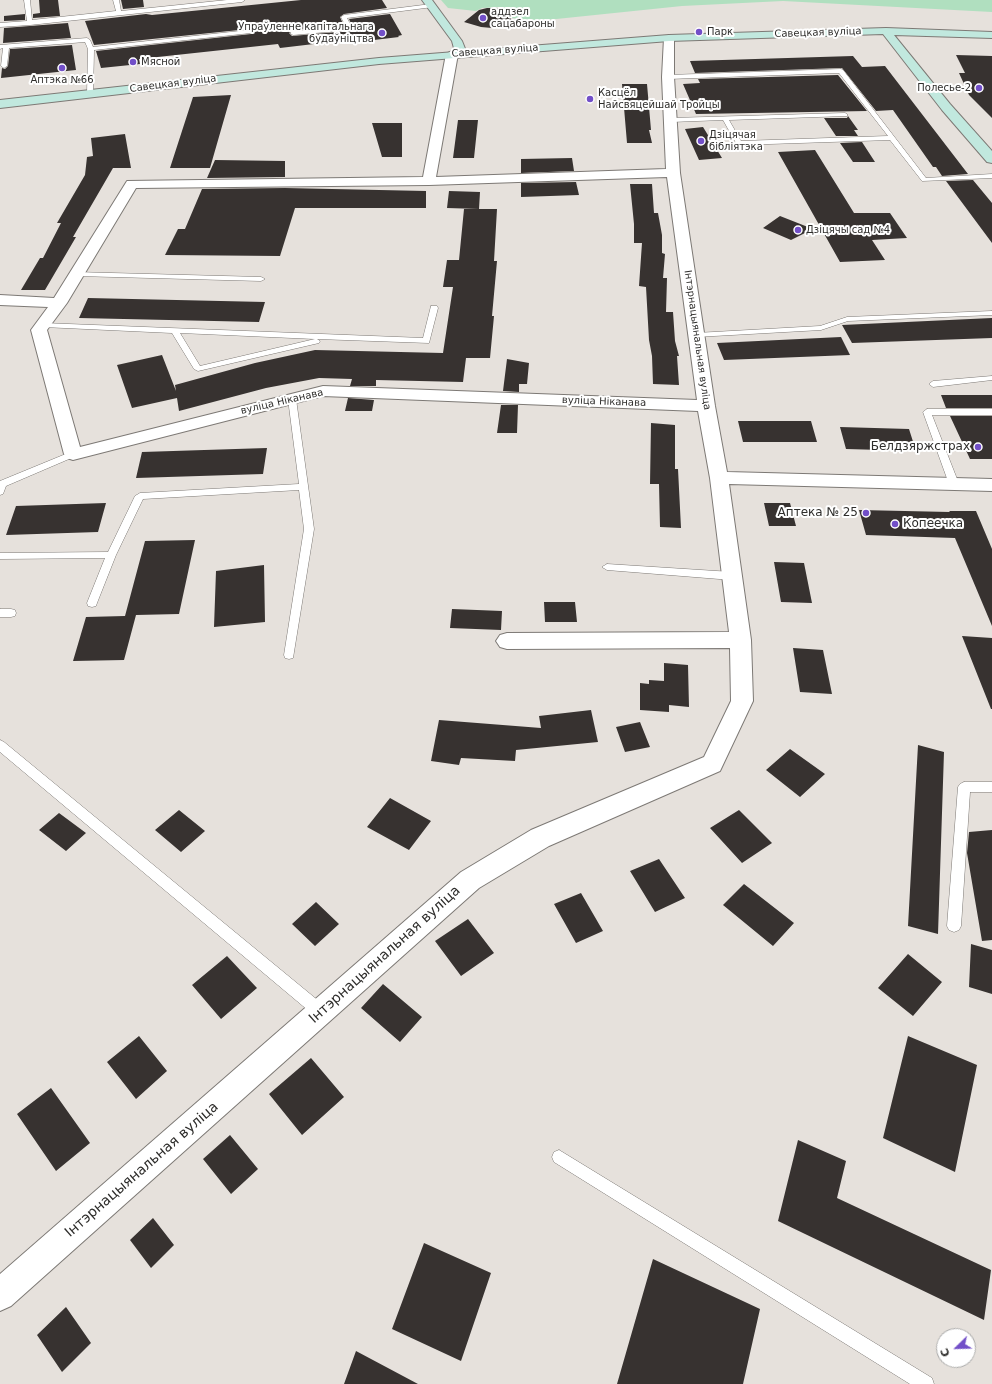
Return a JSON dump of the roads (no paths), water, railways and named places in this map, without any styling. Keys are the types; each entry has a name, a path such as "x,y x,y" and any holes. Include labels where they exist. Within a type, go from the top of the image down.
{"main road":[{"path":"429,3 457,41 457,54"},
{"path":"886,32 946,107 992,159"},
{"name":"Савецкая вуліца","path":"0,104 306,69 457,54 669,38 886,32 992,35"}],"street":[{"name":"Інтэрнацыянальная вуліца","path":"0,1295 470,880 540,838 712,764 742,701 740,640 719,478 706,406 673,173 668,77 669,38"},
{"path":"429,182 457,54"},
{"path":"73,454 39,330 77,274 132,184 429,182 673,173"},
{"path":"0,300 59,302"},
{"name":"вуліца Ніканава","path":"73,454 323,391 706,406"},
{"path":"719,478 992,485"},
{"path":"507,641 740,640"}],"lane":[{"path":"27,0 30,23"},
{"path":"116,0 119,14"},
{"path":"0,25 119,14 242,0"},
{"path":"293,33 349,28 344,17 429,3"},
{"path":"91,49 249,32"},
{"path":"4,66 3,47 87,40 91,49 90,94"},
{"path":"668,77 841,70 924,180 992,176"},
{"path":"671,120 845,115"},
{"path":"725,118 739,143 892,138"},
{"path":"77,274 261,279"},
{"path":"43,325 426,341 434,308"},
{"path":"696,335 821,328 847,319 992,313"},
{"path":"175,331 198,368 330,337"},
{"path":"933,384 992,378"},
{"path":"290,655 309,529 292,399"},
{"path":"954,484 927,412 992,412"},
{"path":"1,487 73,454"},
{"path":"92,603 111,555 140,496 304,487"},
{"path":"0,556 111,555"},
{"path":"607,567 732,576"},
{"path":"0,613 11,613"},
{"path":"0,745 321,1012"},
{"path":"954,926 964,787 992,787"},
{"path":"559,1157 926,1384"}],"place":[{"name":"аддзел сацабароны","path":"483,18"},
{"name":"Парк","path":"699,32"},
{"name":"Упраўленне капітальнага будаўніцтва","path":"382,33"},
{"name":"Мясной","path":"133,62"},
{"name":"Аптэка №66","path":"62,68"},
{"name":"Полесье-2","path":"979,88"},
{"name":"Касцёл Найсвяцейшай Тройцы","path":"590,99"},
{"name":"Дзіцячая бібліятэка","path":"701,141"},
{"name":"Дзіцячы сад №4","path":"798,230"},
{"name":"Белдзяржстрах","path":"978,447"},
{"name":"Аптека № 25","path":"866,513"},
{"name":"Копеечка","path":"895,524"}]}
